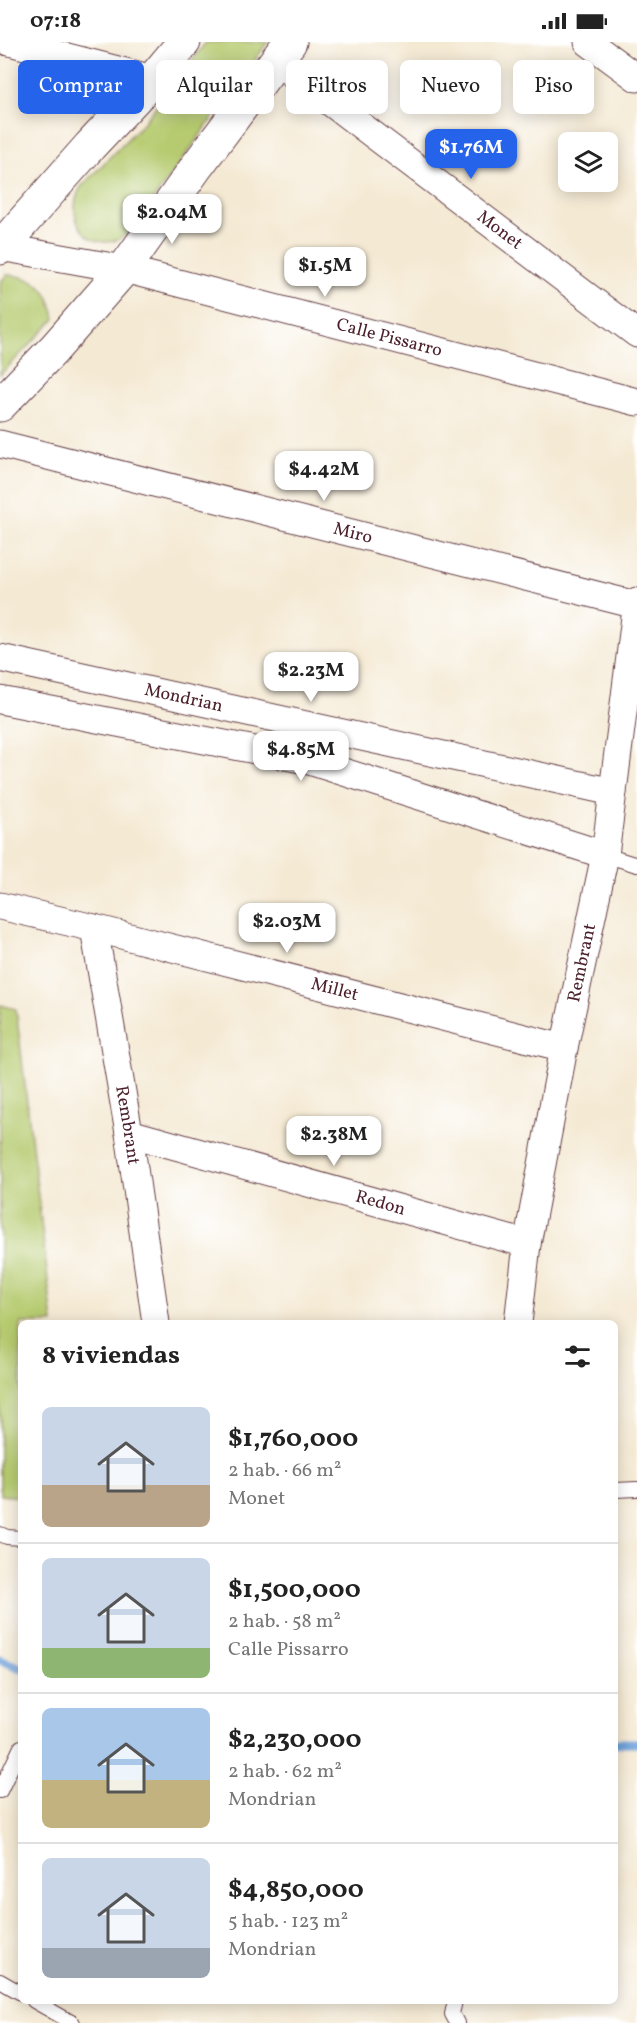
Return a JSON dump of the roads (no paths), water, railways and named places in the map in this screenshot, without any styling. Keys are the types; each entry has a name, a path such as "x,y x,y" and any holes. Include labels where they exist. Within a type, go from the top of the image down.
{"street":[{"path":"9,42 153,79"},
{"path":"0,248 184,42"},
{"path":"588,42 637,78"},
{"path":"0,405 54,349 124,269 197,166 283,52"},
{"name":"Monet","path":"283,52 637,334"},
{"name":"Calle Pissarro","path":"0,248 124,269 637,402"},
{"name":"Miro","path":"0,444 637,603"},
{"name":"Rembrant","path":"518,1320 527,1244 604,855 637,603"},
{"name":"Mondrian","path":"0,658 613,792"},
{"name":"Mondrian","path":"0,700 306,760 604,855"},
{"name":"Millet","path":"0,906 564,1048"},
{"name":"Rembrant","path":"94,928 129,1133 156,1320"},
{"name":"Redon","path":"129,1133 527,1244"}],"lane":[{"path":"604,855 637,865"},
{"path":"618,1490 637,1489"},
{"path":"0,1534 18,1538"},
{"path":"0,1791 18,1752"},
{"path":"0,1981 18,1992"},
{"path":"39,2004 72,2023"},
{"path":"454,2004 452,2014 457,2023"}],"waterway":[{"path":"0,1660 18,1667"},
{"path":"618,1743 637,1743"}]}
